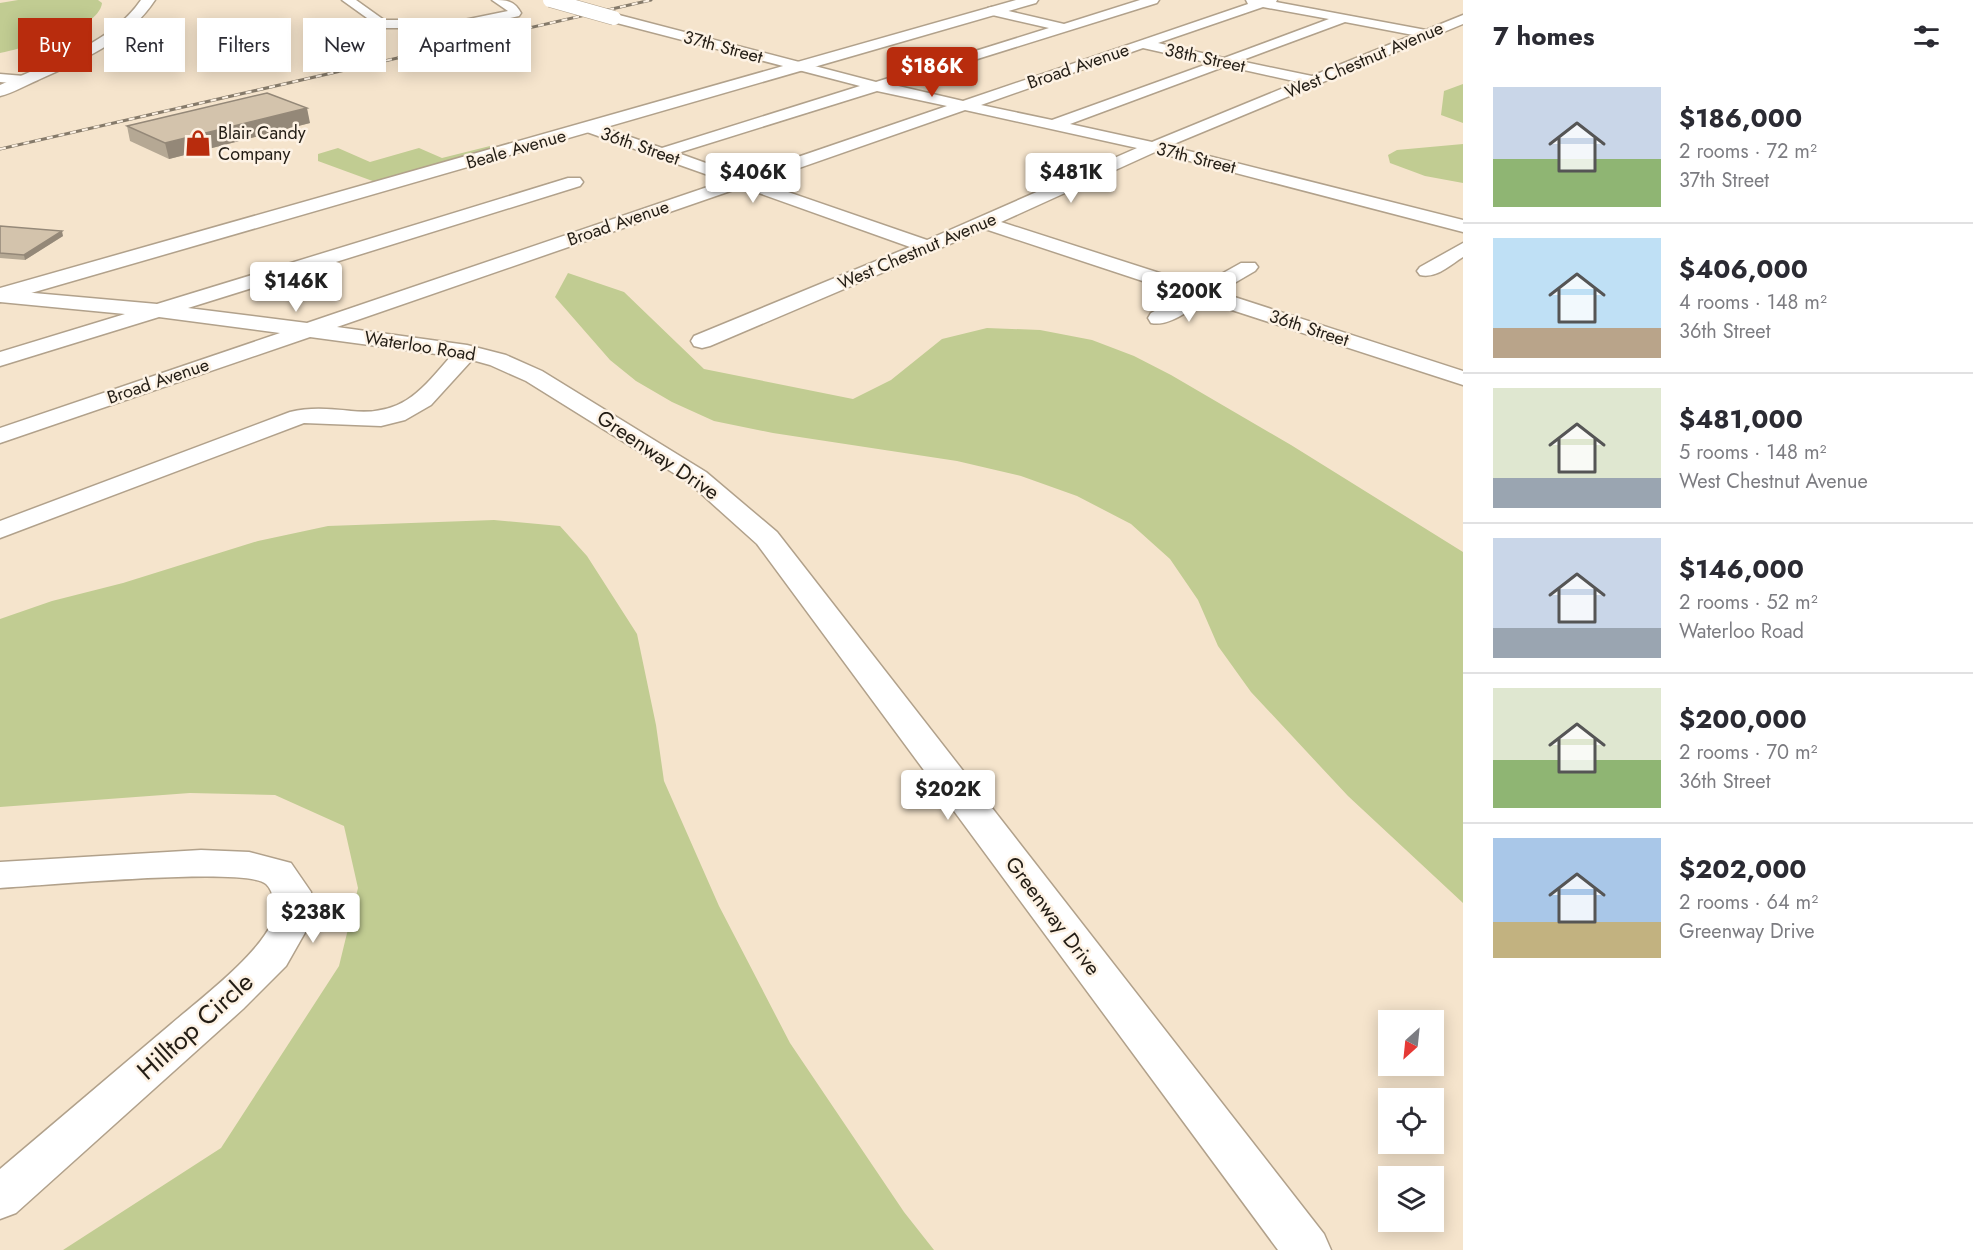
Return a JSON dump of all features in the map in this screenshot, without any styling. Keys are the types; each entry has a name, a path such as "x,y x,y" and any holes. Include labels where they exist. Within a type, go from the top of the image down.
{"main road":[{"path":"2,82 24,80 113,36 134,21 148,0"},
{"name":"Beale Avenue","path":"0,296 1031,0"},
{"path":"2,82 96,36 116,21 126,7"}],"street":[{"path":"350,0 381,24 464,24 515,14 512,7 498,0"},
{"name":"37th Street","path":"550,0 876,87 1154,147 1463,226"},
{"path":"662,153 1153,0"},
{"path":"1260,1 1454,39"},
{"name":"Broad Avenue","path":"0,436 1141,44 1260,1"},
{"path":"992,11 1097,34"},
{"path":"1053,125 1345,18"},
{"name":"West Chestnut Avenue","path":"702,341 984,223 1154,147 1463,19"},
{"name":"38th Street","path":"1119,39 1313,81"},
{"name":"36th Street","path":"590,128 928,247"},
{"path":"0,359 574,182"},
{"name":"36th Street","path":"984,223 1463,378"},
{"path":"1426,271 1463,249"},
{"path":"1159,318 1248,267"},
{"name":"Waterloo Road","path":"0,296 156,310 467,352 498,360 534,376 579,402"},
{"path":"0,530 299,417 316,414 363,419 397,415 423,402 467,352"},
{"name":"Greenway Drive","path":"579,402 697,477 767,538 1307,1250"},
{"name":"Hilltop Circle","path":"0,875 201,862 249,865 278,873 292,892 292,922 272,955 229,998 0,1198"}],"green space":[{"path":"18,0 98,0 102,3 98,13 92,18 18,18 18,49 0,53 0,3"},
{"path":"1463,84 1463,123 1441,115 1444,91"},
{"path":"1463,144 1463,183 1425,176 1390,163 1388,155 1397,150"},
{"path":"494,145 501,149 378,183 318,161 318,154 338,148 370,162 419,148 442,158"},
{"path":"568,273 624,292 704,369 853,399 891,380 942,339 987,328 1040,330 1092,340 1134,356 1171,375 1291,445 1463,552 1463,903 1348,796 1251,692 1218,646 1198,600 1170,559 1131,524 1077,496 1021,476 957,461 773,433 714,421 672,402 636,381 610,360 555,297"},
{"path":"494,520 560,526 587,556 637,634 656,725 664,781 719,906 790,1043 904,1212 934,1250 63,1250 221,1148 339,966 358,888 344,826 275,795 190,793 0,807 0,619 52,601 123,583 258,541 328,526"}],"building":[{"path":"267,93 307,108 165,143 127,126"},
{"path":"0,226 62,231 24,255 0,253"}],"railway":[{"path":"0,149 651,0"}],"place":[{"name":"Blair Candy Company","path":"198,143"}]}
